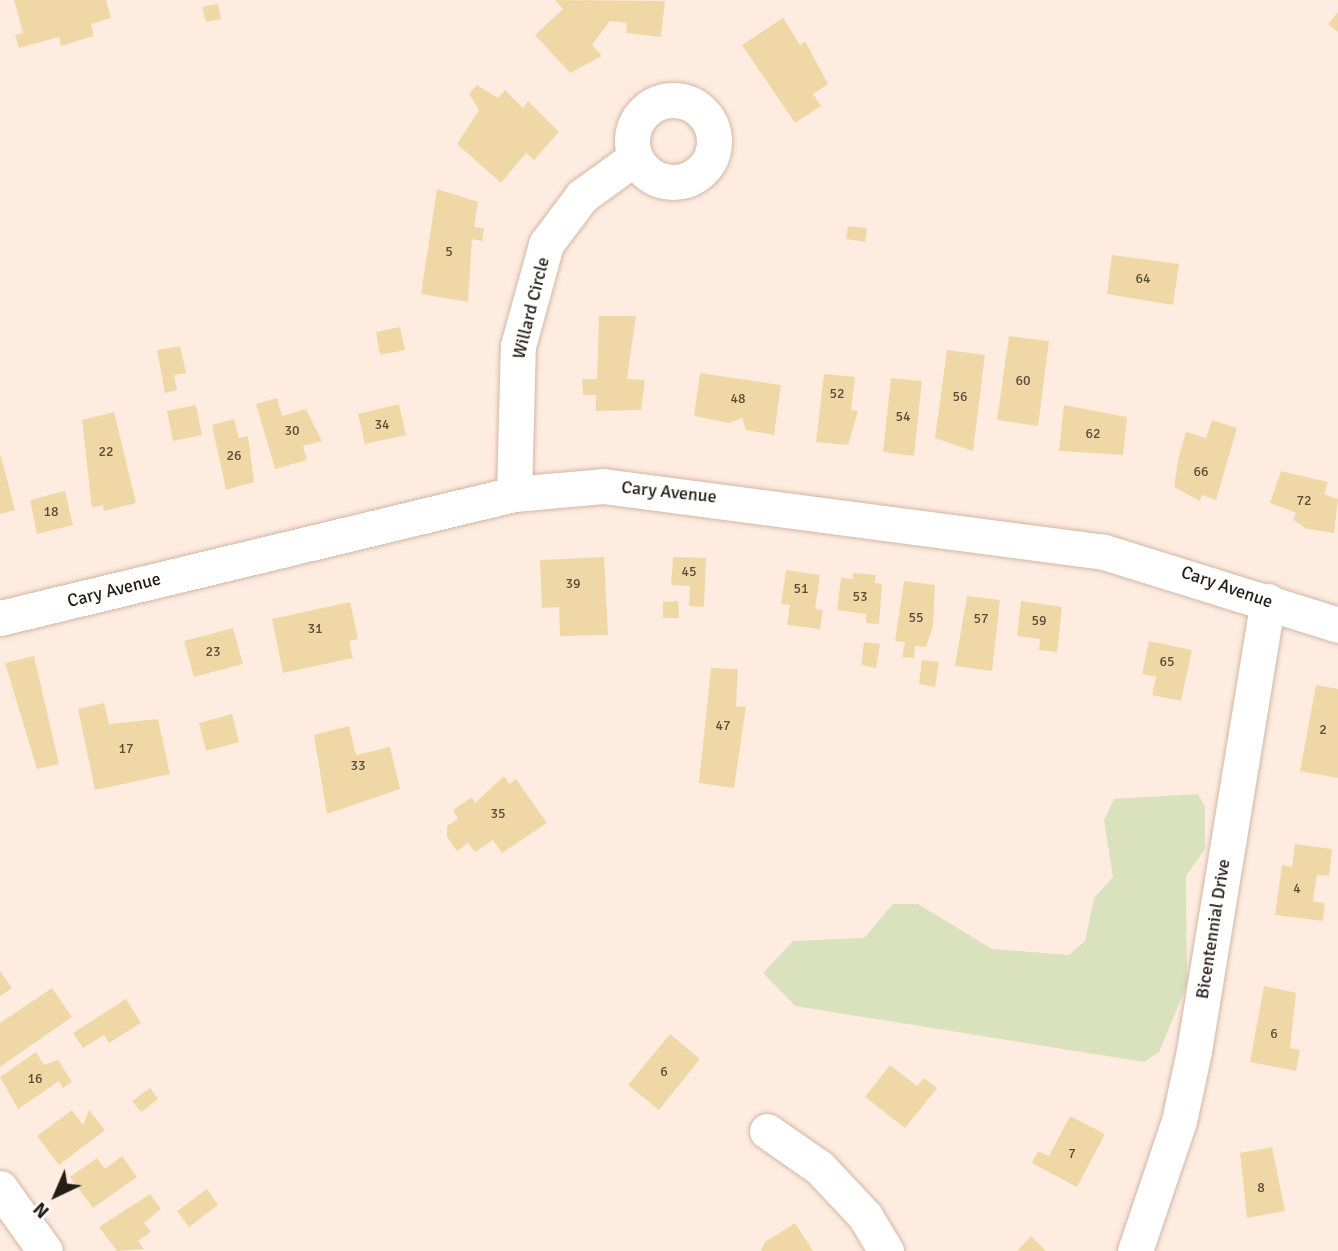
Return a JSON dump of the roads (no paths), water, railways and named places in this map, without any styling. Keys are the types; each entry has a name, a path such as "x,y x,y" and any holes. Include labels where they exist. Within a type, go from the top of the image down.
{"street":[{"name":"Willard Circle","path":"514,494 518,346 546,244 583,196 632,160"},
{"name":"Cary Avenue","path":"0,618 514,494 643,487 1030,539 1162,565 1338,625"},
{"name":"Bicentennial Drive","path":"1135,1251 1179,1121 1194,1051 1268,601"},
{"path":"767,1131 827,1175 886,1251"},
{"path":"0,1188 32,1246"}]}
